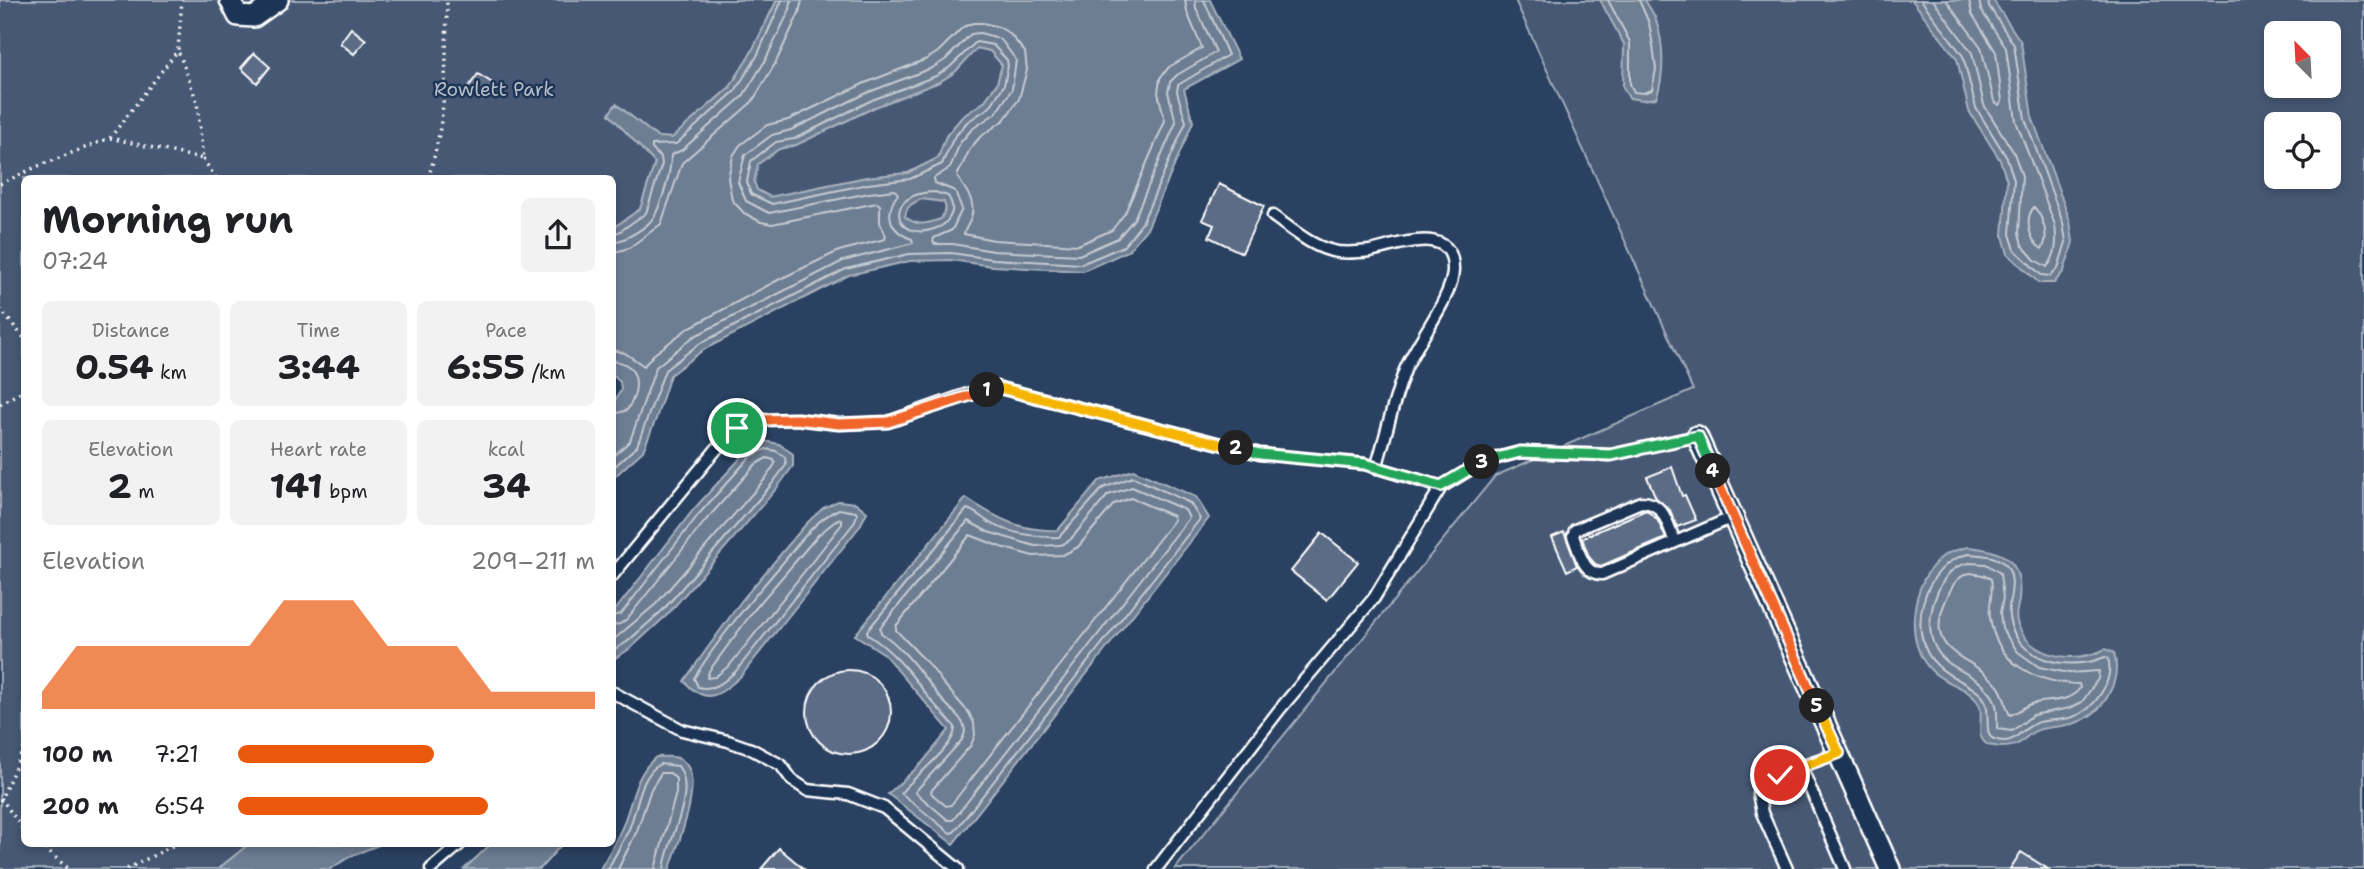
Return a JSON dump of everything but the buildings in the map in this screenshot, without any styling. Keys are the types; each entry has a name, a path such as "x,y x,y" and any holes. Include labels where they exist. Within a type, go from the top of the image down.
{"street":[{"path":"230,0 238,16 254,17 278,0"},
{"path":"1698,436 1890,869"}],"lane":[{"path":"1273,216 1319,247 1337,252 1368,251 1419,240 1438,243 1446,248 1451,256 1454,276 1405,369 1376,468"},
{"path":"616,571 719,446 737,428 761,420 797,419 839,424 888,422 996,387 1260,454 1365,464 1441,486"},
{"path":"1156,869 1280,709 1374,598 1441,486 1482,462 1520,452 1611,455 1698,436"},
{"path":"1675,542 1661,509 1652,502 1641,502 1575,530 1573,536 1587,569 1596,575 1602,574 1733,517"},
{"path":"616,694 682,730 751,749 781,765 792,780 807,790 848,794 884,808 958,869"},
{"path":"1787,869 1762,813 1758,793 1762,786 1801,767 1839,753"},
{"path":"1801,767 1845,869"},
{"path":"431,869 457,847"}],"path":[{"path":"182,0 178,50 197,102 203,159 214,175"},
{"path":"429,175 446,81 447,0"},
{"path":"0,184 110,138 178,50"},
{"path":"110,138 203,159"},
{"path":"0,309 21,334"},
{"path":"0,404 21,392"},
{"path":"21,754 0,798 21,827"},
{"path":"43,847 69,869"},
{"path":"127,869 170,847"}],"green space":[{"name":"Rowlett Park","path":"0,0 777,0 751,53 730,87 672,138 657,137 616,104 609,114 655,163 640,209 616,226 616,175 21,175 21,847 245,847 218,869 0,869"},
{"path":"1515,0 2364,0 2364,869 1175,869 1495,476 1693,390"},
{"path":"977,48 990,51 1002,65 997,83 984,102 962,117 946,136 938,158 908,173 867,177 770,197 757,190 754,182 758,164 779,149 796,145 875,107 939,82 955,72"},
{"path":"922,199 944,202 946,209 941,219 922,224 905,217 910,205"}],"water":[{"path":"777,0 1210,0 1239,59 1184,89 1193,122 1148,227 1128,251 1083,271 992,266 951,260 910,261 849,275 703,350 670,375 643,451 616,475 616,399 621,390 620,382 616,378 616,226 640,209 655,163 609,114 616,104 657,137 672,138 730,87 751,53","holes":["977,48 990,51 1002,65 997,84 984,102 962,117 946,136 938,158 908,173 867,177 770,197 757,190 754,182 758,164 779,149 796,145 875,107 939,82 955,72","922,199 944,202 946,209 941,219 923,224 905,217 910,205"]},
{"path":"1600,0 1645,0 1655,17 1662,49 1661,79 1656,98 1629,98 1623,87 1624,44"},
{"path":"1912,0 1993,0 2021,42 2032,117 2070,221 2073,242 2064,271 2054,283 2039,283 2008,254 2003,236 2007,181 2000,160 1969,111 1957,59"},
{"path":"764,441 779,444 793,454 793,466 667,615 631,648 616,658 616,609 694,509 746,452"},
{"path":"1133,470 1196,497 1209,518 953,844 888,794 922,763 949,730 883,653 855,635 966,498 1009,522 1032,529 1058,530 1099,481"},
{"path":"838,501 856,503 867,512 860,526 741,676 713,695 706,696 692,689 684,681 742,600 806,524 823,508"},
{"path":"1968,547 2001,554 2014,566 2019,586 2017,621 2025,637 2033,645 2044,652 2069,657 2106,649 2114,653 2116,664 2113,684 2096,711 2073,724 2035,731 2019,743 2008,747 1988,745 1983,741 1980,731 1981,712 1977,701 1933,672 1923,660 1914,629 1918,596 1932,567 1943,556"},
{"path":"656,757 680,759 689,770 692,782 688,812 670,869 600,869 612,847 616,847 616,840 639,779"},
{"path":"245,847 374,847 351,856 330,869 218,869"},
{"path":"488,847 559,847 540,869 464,869"}],"route":[{"path":"737,428 761,420 797,419 839,424 888,422 996,387 1260,454 1365,464 1441,486 1482,462 1520,452 1611,455 1698,436 1839,753 1780,775"}]}
